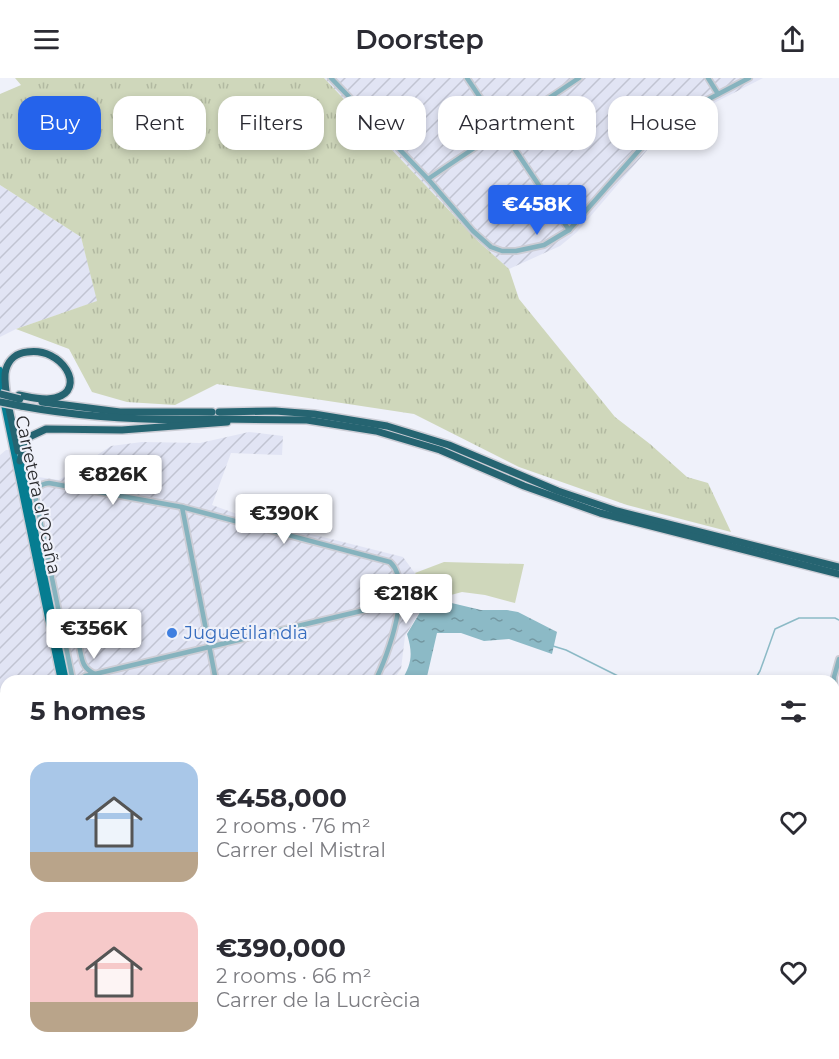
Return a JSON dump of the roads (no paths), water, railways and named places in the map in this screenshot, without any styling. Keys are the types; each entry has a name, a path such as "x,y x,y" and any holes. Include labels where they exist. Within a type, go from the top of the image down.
{"highway":[{"path":"0,402 20,400 49,399 59,397 67,390 69,373 54,356 38,351 18,354 9,363 5,381 18,451"},
{"path":"0,392 66,414 119,418 303,413 387,426 449,446 575,498 839,574"},
{"path":"217,415 334,423 376,431 420,443 550,496 607,516 747,548"},
{"path":"20,460 29,437 46,429 122,430 259,422 334,423"},
{"path":"810,564 839,567"}],"main road":[{"name":"Carretera d'Ocaña","path":"0,370 55,629 62,675"},
{"name":"Carretera d'Ocaña","path":"0,385 62,675"}],"street":[{"path":"331,78 428,179 473,231 491,248 502,251 532,249 544,245 569,230 663,123 749,78"},
{"path":"467,78 479,96"},
{"path":"553,96 579,78"},
{"path":"708,78 718,94"},
{"path":"428,179 473,150"},
{"path":"515,150 569,230"},
{"name":"Carretera d'Ocaña","path":"72,675 35,495 38,487 49,483 182,507"},
{"path":"215,675 182,507 384,559 394,566 399,579 399,602 390,642 377,675"},
{"name":"Carretera d'Ocaña","path":"44,545 40,559 48,565"},
{"name":"Carretera d'Ocaña","path":"50,607 51,577"},
{"path":"90,675 399,602"},
{"name":"Carretera d'Ocaña","path":"55,629 79,645 83,666 95,674"},
{"path":"834,675 838,660"}],"water":[{"path":"439,600 481,610 518,612 557,632 552,654 509,639 484,641 461,633 437,633 427,675 404,675 410,659 407,634 425,604"}],"waterway":[{"path":"758,675 775,629 799,618 839,620"},
{"path":"553,646 566,650 616,675"}],"place":[{"name":"Juguetilandia","path":"172,633"}]}
